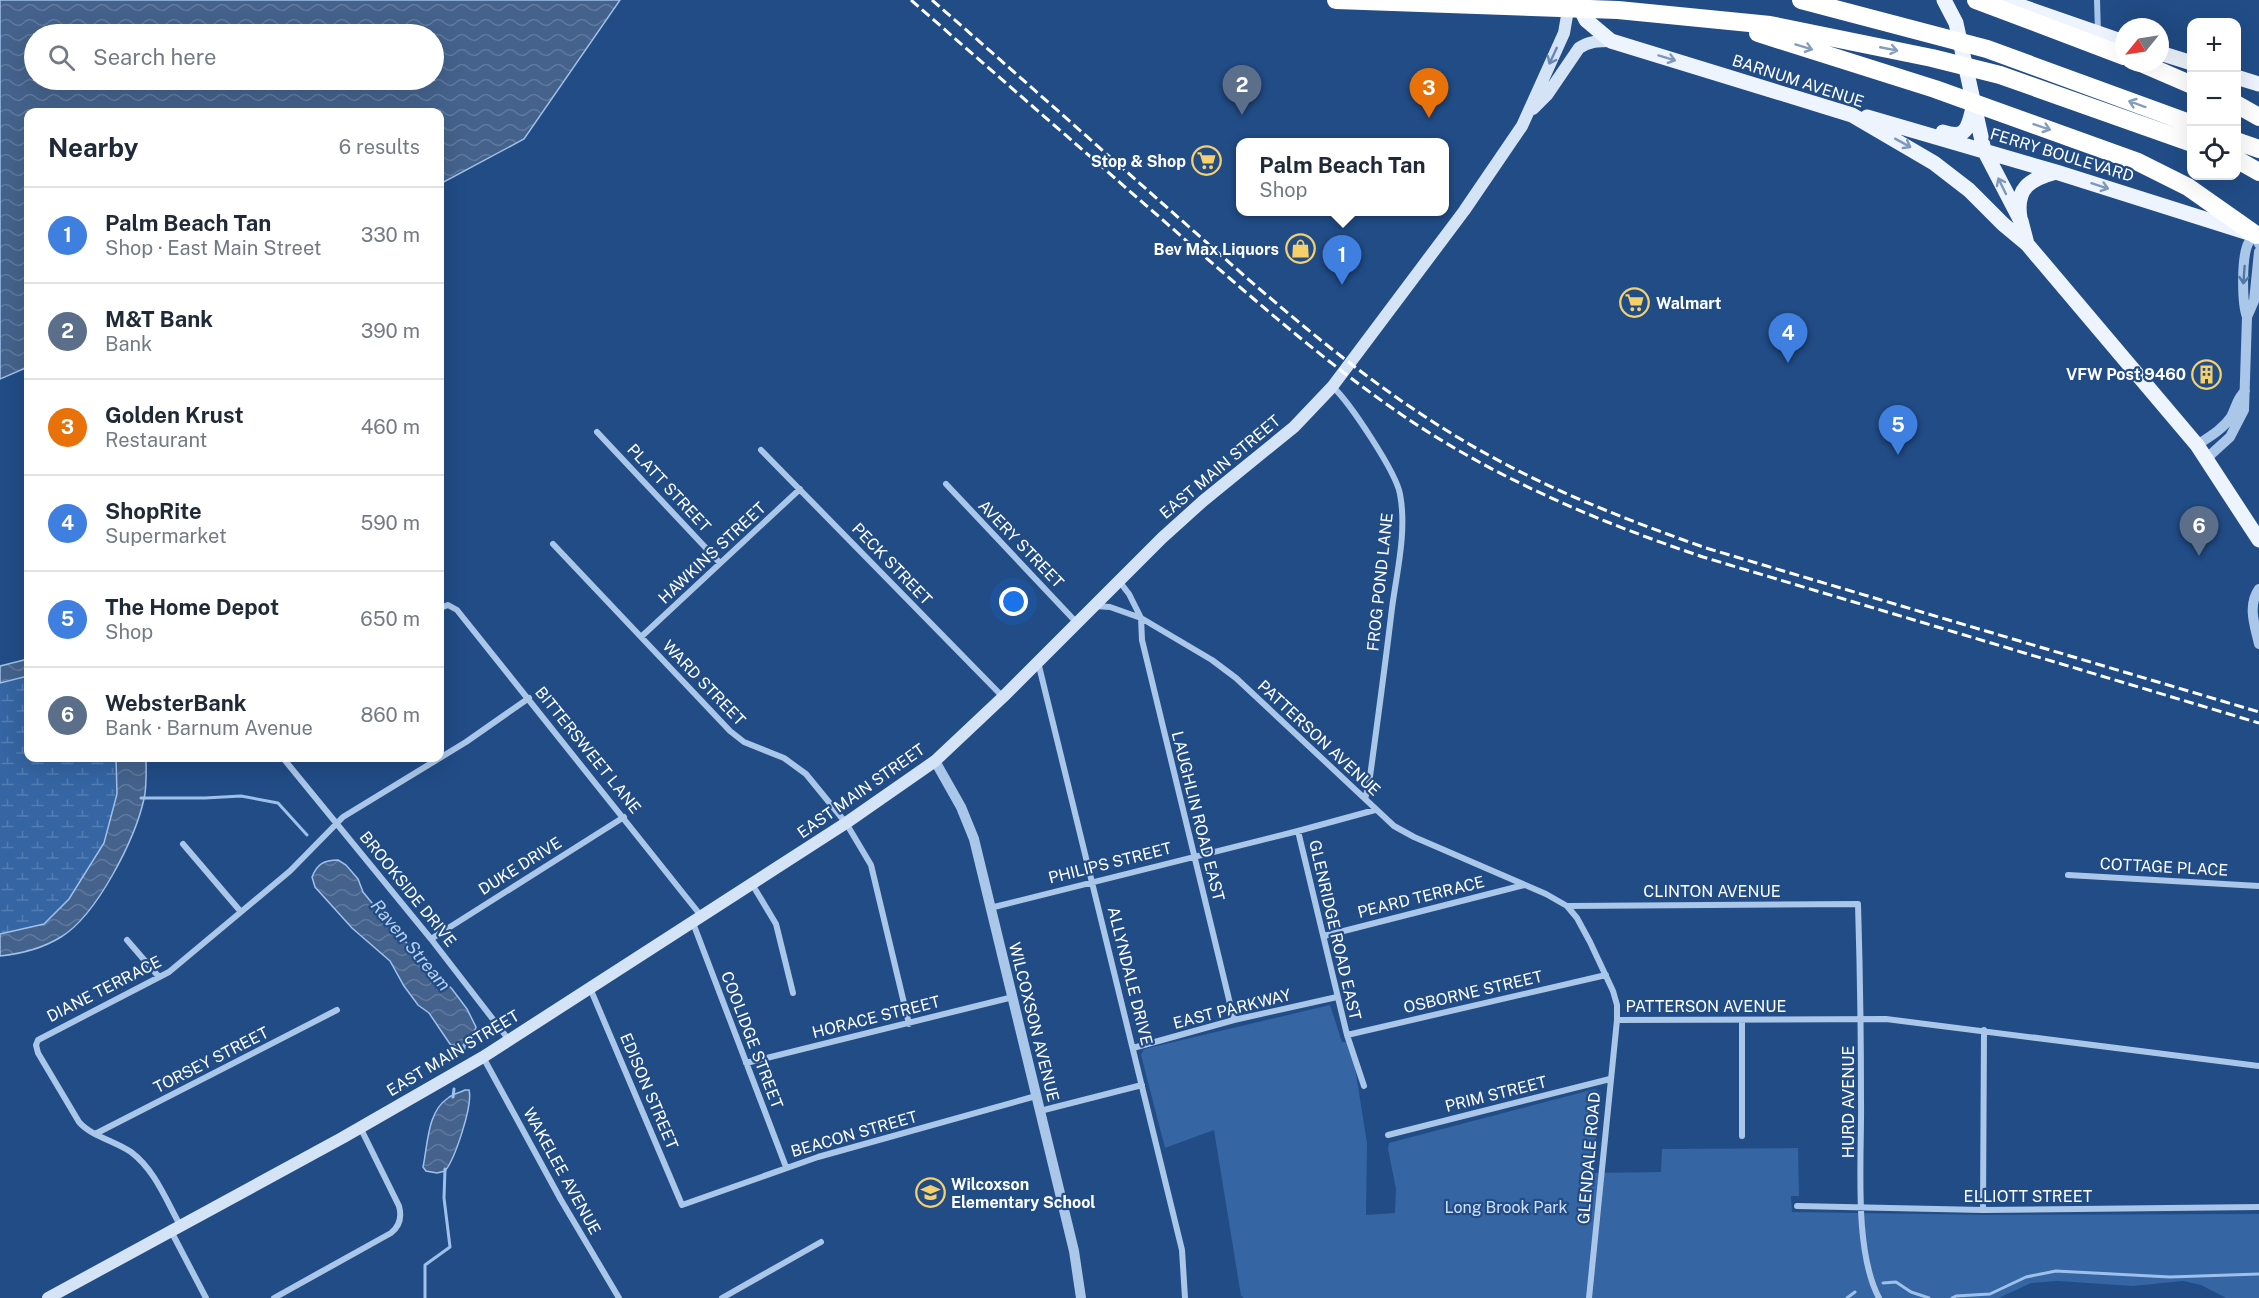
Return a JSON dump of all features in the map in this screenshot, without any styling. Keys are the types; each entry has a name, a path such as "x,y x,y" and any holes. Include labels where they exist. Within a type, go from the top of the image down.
{"highway":[{"path":"1336,0 1618,10 1770,25 1980,69 2187,141"},
{"path":"1801,0 1976,46 2187,122"},
{"path":"1976,0 2115,53"},
{"path":"1707,18 1949,94 2155,169 2194,190 2258,242"},
{"path":"2162,72 2187,83"},
{"path":"2241,107 2259,117"},
{"path":"2241,143 2259,149"},
{"path":"2241,162 2259,172"}],"main road":[{"name":"EAST MAIN STREET","path":"1528,115 1564,33 1568,10 1567,0"},
{"name":"BARNUM AVENUE","path":"1576,0 1586,21 1611,41 1852,114 1934,163 1969,190 2027,244 2197,445 2259,540"},
{"name":"BARNUM AVENUE","path":"1944,0 1956,23 1980,107 1984,150 2021,221 2027,244"},
{"path":"2003,0 2022,3 2115,39"},
{"name":"EAST MAIN STREET","path":"48,1298 69,1293 175,1228 483,1057 846,824 935,761 1186,516 1294,427 1332,387 1464,211 1528,115 1547,95 1579,48 1586,43 1611,41"},
{"path":"2169,56 2187,61"},
{"path":"2241,79 2259,84"},
{"path":"1876,119 1896,117 1949,134 1958,134 1967,128 1980,107"},
{"name":"FERRY BOULEVARD","path":"1852,114 2056,172 2258,242"},
{"path":"2021,221 2019,202 2024,189 2034,179 2056,172"}],"street":[{"path":"2097,0 2098,34"},
{"path":"2207,458 2225,443 2235,430 2244,410 2247,317 2243,303 2245,267 2248,243 2258,242 2254,301 2247,317"},
{"name":"FROG POND LANE","path":"1332,387 1347,403 1391,471 1400,493 1402,510 1399,555 1369,784 1365,799"},
{"path":"2197,445 2225,424 2239,397 2245,391"},
{"name":"PLATT STREET","path":"597,432 720,563"},
{"name":"PECK STREET","path":"761,450 1003,697"},
{"name":"AVERY STREET","path":"946,484 1077,622"},
{"name":"HAWKINS STREET","path":"641,637 800,489"},
{"name":"WARD STREET","path":"553,544 730,731 744,742 784,758 806,774 846,824 871,865 909,1024"},
{"path":"1119,581 1130,594 1141,618"},
{"path":"2259,589 2254,598 2252,614 2259,644"},
{"name":"BITTERSWEET LANE","path":"444,606 448,605 457,610 529,698 624,817 698,920"},
{"name":"PATTERSON AVENUE","path":"1092,607 1098,605 1110,607 1141,618 1212,660 1236,678 1394,826 1414,837 1546,894 1567,906 1582,927 1606,975 1616,1001 1617,1020 1861,1019 1917,1022 2259,1066"},
{"name":"LAUGHLIN ROAD EAST","path":"1141,618 1142,640 1234,1020"},
{"name":"ALLYNDALE DRIVE","path":"1038,662 1182,1250 1185,1298"},
{"name":"DIANE TERRACE","path":"444,755 529,698"},
{"name":"WILCOXSON AVENUE","path":"935,761 970,829 1074,1251 1081,1298"},
{"name":"BROOKSIDE DRIVE","path":"286,762 431,939 509,1040"},
{"name":"DIANE TERRACE","path":"206,1298 152,1173 130,1151 83,1127 78,1122 38,1053 37,1042 44,1035 169,972 290,871 343,817 433,762"},
{"name":"PHILIPS STREET","path":"990,908 1375,810"},
{"name":"DUKE DRIVE","path":"431,939 624,817"},
{"name":"GLENRIDGE ROAD EAST","path":"1298,831 1337,997 1364,1086"},
{"path":"183,844 241,912"},
{"name":"COTTAGE PLACE","path":"2068,875 2259,886"},
{"path":"752,884 776,924 794,993"},
{"name":"PEARD TERRACE","path":"1324,936 1524,885"},
{"name":"CLINTON AVENUE","path":"1567,906 1858,904"},
{"name":"HURD AVENUE","path":"1858,904 1862,1208 1866,1264 1870,1281 1879,1298"},
{"name":"COOLIDGE STREET","path":"698,920 746,1063 786,1167"},
{"path":"127,940 159,977"},
{"name":"OSBORNE STREET","path":"1347,1035 1606,975"},
{"name":"EDISON STREET","path":"590,988 682,1205"},
{"name":"HORACE STREET","path":"746,1063 1013,997"},
{"name":"EAST PARKWAY","path":"1133,1047 1234,1020 1337,997"},
{"name":"TORSEY STREET","path":"97,1133 337,1010"},
{"name":"GLENDALE ROAD","path":"1589,1298 1617,1020"},
{"path":"1742,1020 1742,1136"},
{"path":"1983,1030 1983,1210"},
{"name":"WAKELEE AVENUE","path":"483,1057 561,1200 619,1298"},
{"name":"PRIM STREET","path":"1388,1135 1610,1079"},
{"path":"1040,1111 1142,1085"},
{"name":"BEACON STREET","path":"682,1205 786,1167 1036,1096"},
{"path":"274,1298 391,1233 397,1227 400,1217 399,1206 360,1127"},
{"name":"ELLIOTT STREET","path":"1797,1206 1983,1210 2259,1207"},
{"path":"722,1298 821,1242"}],"green space":[{"path":"24,677 24,762 116,762 117,794 104,843 69,899 44,924 0,934 0,683"},
{"name":"Long Brook Park","path":"1330,1005 1342,1042 1351,1042 1367,1143 1366,1215 1395,1213 1396,1189 1388,1149 1389,1143 1595,1089 1601,1093 1592,1173 1661,1172 1662,1149 1798,1148 1799,1196 1791,1196 1792,1212 1985,1215 2259,1214 2259,1298 2226,1298 2201,1285 2183,1281 2133,1286 2057,1281 2031,1283 1999,1298 1244,1298 1241,1296 1214,1130 1165,1148 1141,1055 1144,1049"}],"water":[{"path":"0,0 620,0 524,139 444,182 444,108 24,108 24,369 0,379"},
{"path":"24,660 24,677 0,683 0,666"},
{"path":"116,762 146,762 145,794 139,816 113,875 88,912 61,937 47,944 31,950 0,956 0,934 44,924 69,899 104,843 117,794"},
{"path":"338,860 346,865 358,879 363,892 396,932 452,989 467,1009 476,1027 471,1042 459,1047 450,1044 429,1013 418,1005 404,986 390,961 352,928 315,887 312,877 316,869 325,862"},
{"path":"469,1090 470,1097 454,1155 445,1171 437,1173 426,1171 423,1167 432,1120 436,1111 448,1098"}],"waterway":[{"name":"Raven Stream","path":"141,798 241,796 278,803 307,835"},
{"name":"Raven Stream","path":"463,1053 465,1043"},
{"name":"Raven Stream","path":"453,1097 454,1089"},
{"name":"Raven Stream","path":"425,1298 425,1265 450,1247 444,1198 445,1169"},
{"path":"1952,1298 1990,1294 2026,1277 2056,1271 2170,1277 2259,1274"},
{"path":"1883,1283 1896,1282 1911,1292 1929,1298"},
{"path":"1847,1298 1855,1292"}],"railway":[{"path":"911,0 1295,333 1383,402 1483,464 1591,515 1703,557 2259,723"},
{"path":"932,0 1255,285 1323,342 1394,396 1497,460 1585,502 1706,548 2259,712"}],"place":[{"name":"M&T Bank","path":"1242,115"},
{"name":"Golden Krust","path":"1429,118"},
{"name":"Stop & Shop","path":"1207,161"},
{"name":"Bev Max Liquors","path":"1300,249"},
{"name":"Palm Beach Tan","path":"1342,285"},
{"name":"Walmart","path":"1635,303"},
{"name":"ShopRite","path":"1788,363"},
{"name":"VFW Post 9460","path":"2207,374"},
{"name":"The Home Depot","path":"1898,455"},
{"name":"WebsterBank","path":"2199,556"},
{"name":"Wilcoxson Elementary School","path":"930,1193"}]}
